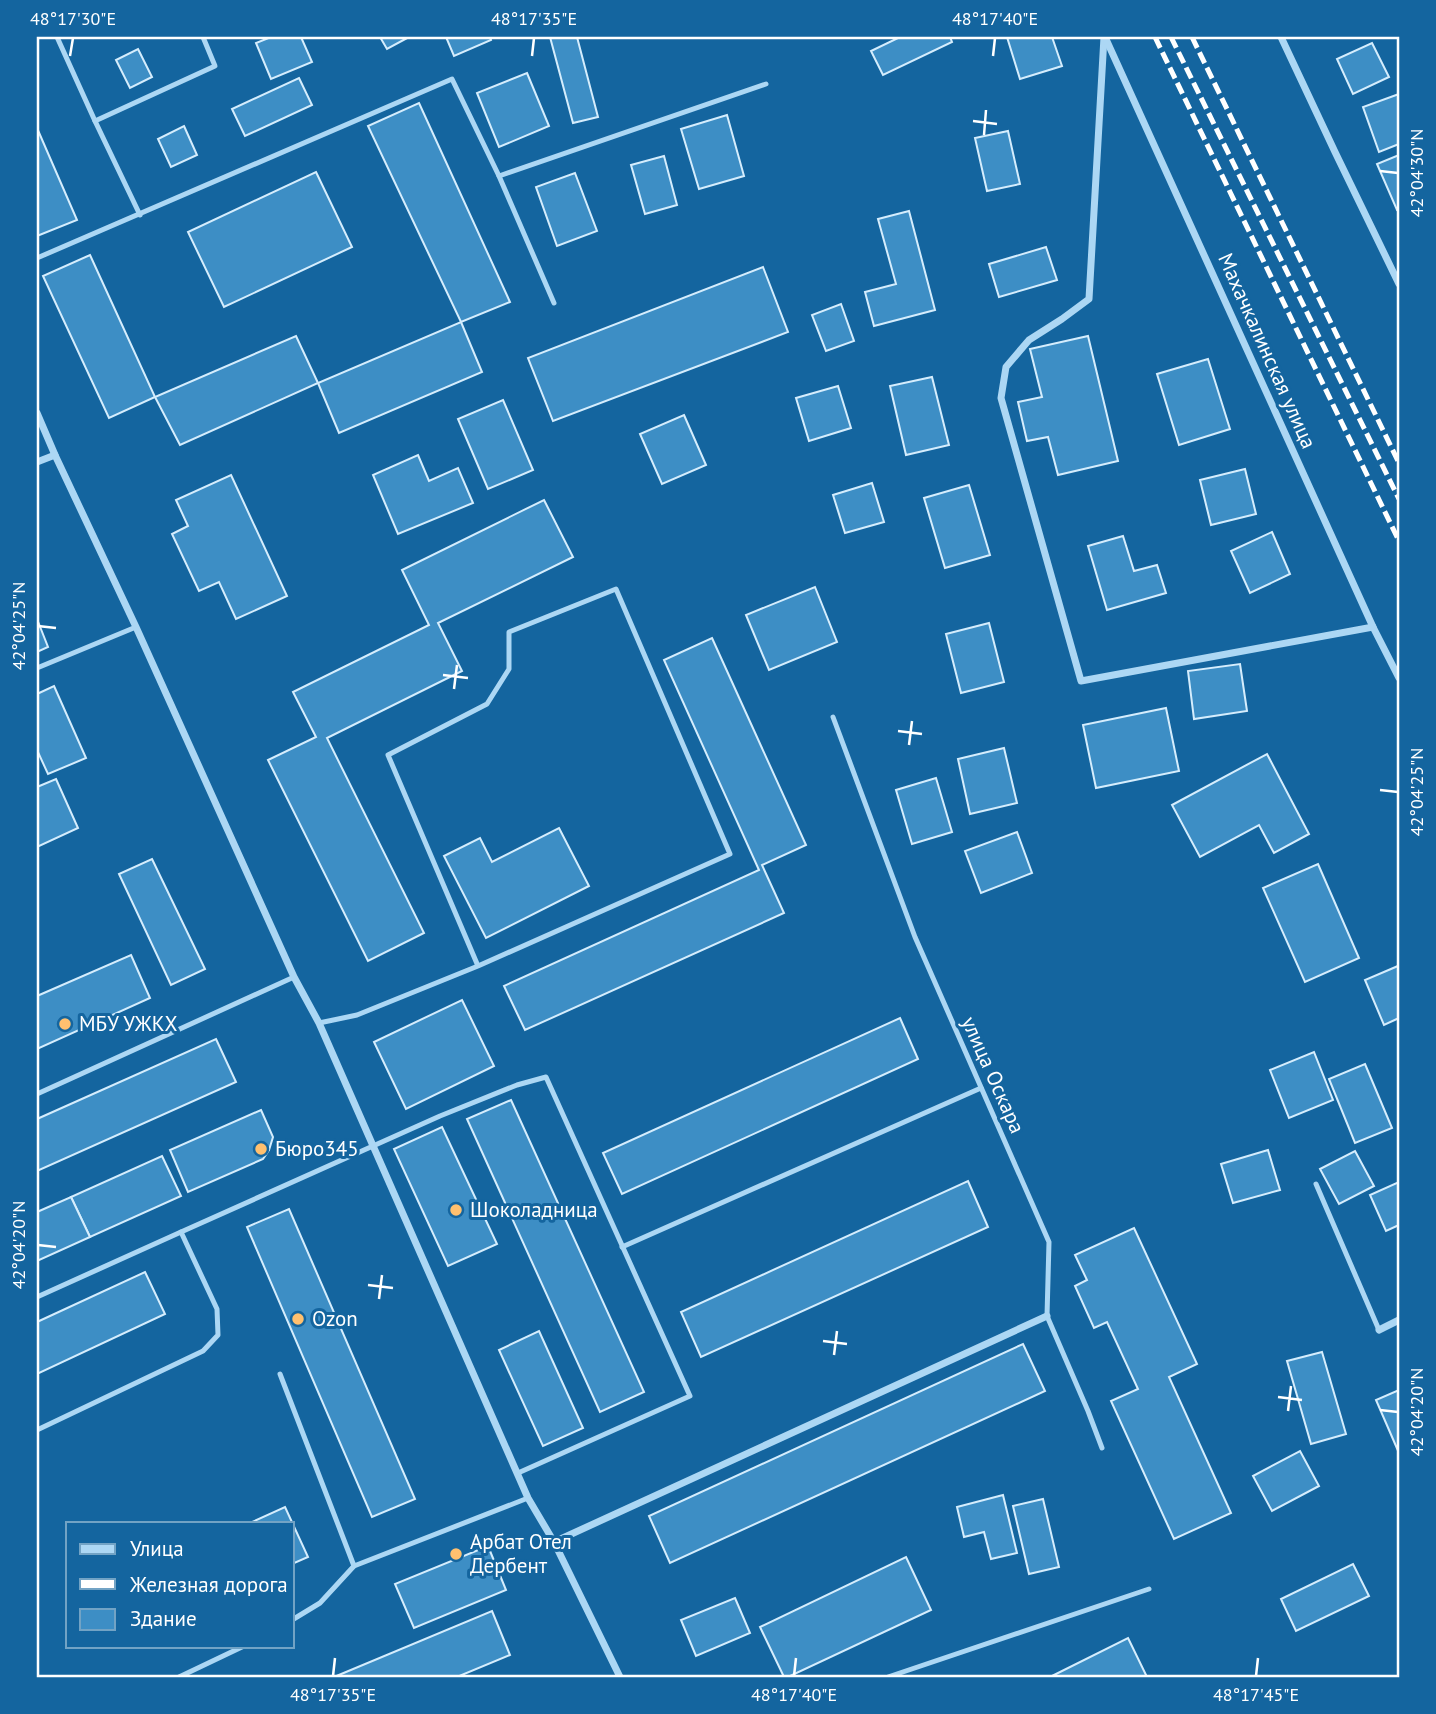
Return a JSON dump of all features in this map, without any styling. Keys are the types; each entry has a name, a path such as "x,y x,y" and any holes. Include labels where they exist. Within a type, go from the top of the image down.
{"street":[{"name":"Махачкалинская улица","path":"1105,37 1373,627 1399,678"},
{"path":"1105,37 1089,299 1029,340 1006,367 1001,398 1081,681 1373,627"},
{"path":"1281,37 1399,284"},
{"path":"37,413 294,977 319,1023 528,1498 555,1542 620,1677"},
{"path":"37,462 55,455"},
{"path":"555,1542 1047,1316"},
{"path":"1379,1330 1399,1320"}],"lane":[{"path":"57,37 140,215"},
{"path":"95,121 215,66 203,37"},
{"path":"37,258 452,79 499,176 554,303"},
{"path":"499,176 766,85"},
{"path":"319,1023 357,1015 478,966 730,854 616,589 509,632 509,669 486,704 388,755 478,966"},
{"path":"37,668 136,627"},
{"name":"улица Оскара","path":"833,717 915,937 1049,1242 1047,1316 1102,1448"},
{"path":"37,1094 294,977"},
{"path":"37,1297 440,1116 517,1085 546,1077 690,1396 518,1473"},
{"path":"622,1247 981,1088"},
{"path":"1316,1184 1379,1330"},
{"path":"37,1430 203,1351 218,1335 217,1309 181,1232"},
{"path":"280,1374 354,1566"},
{"path":"294,1619 320,1603 354,1566 528,1498"},
{"path":"888,1677 1149,1589"},
{"path":"179,1677 240,1648"}],"building":[{"path":"271,37 301,37 312,62 271,79 256,43"},
{"path":"380,37 409,37 387,49"},
{"path":"446,37 490,37 491,40 454,56"},
{"path":"550,37 577,37 598,117 573,123"},
{"path":"900,37 950,37 952,42 883,75 871,51"},
{"path":"1007,37 1052,37 1062,66 1020,79"},
{"path":"1372,43 1389,77 1353,94 1337,59"},
{"path":"138,49 152,77 130,88 116,60"},
{"path":"527,73 549,126 499,147 477,93"},
{"path":"299,78 312,105 245,136 232,109"},
{"path":"1399,94 1399,144 1379,152 1363,107"},
{"path":"419,103 510,302 461,322 368,126"},
{"path":"727,115 744,176 699,189 681,129"},
{"path":"184,126 197,155 171,167 158,139"},
{"path":"37,128 77,220 37,236"},
{"path":"1008,131 1020,184 987,191 975,138"},
{"path":"1399,155 1399,209 1397,210 1377,164"},
{"path":"664,156 677,205 645,214 631,165"},
{"path":"316,172 352,247 224,307 188,232"},
{"path":"575,173 597,231 557,246 536,187"},
{"path":"909,211 935,310 874,326 865,292 896,284 878,219"},
{"path":"1046,247 1057,280 999,297 989,264"},
{"path":"90,255 155,397 109,418 43,276"},
{"path":"763,267 788,332 553,421 528,358"},
{"path":"841,304 854,341 826,351 812,315"},
{"path":"461,322 482,372 339,433 318,383"},
{"path":"296,336 318,383 180,445 155,397"},
{"path":"1088,336 1118,461 1058,475 1048,437 1027,441 1018,402 1042,397 1030,349"},
{"path":"1208,359 1230,429 1179,445 1157,374"},
{"path":"932,377 949,445 906,455 890,386"},
{"path":"838,386 851,428 809,441 796,398"},
{"path":"503,400 533,470 488,489 458,419"},
{"path":"684,415 706,465 662,484 640,434"},
{"path":"418,455 429,481 458,468 473,503 398,534 373,475"},
{"path":"1245,469 1256,514 1211,525 1200,480"},
{"path":"231,475 287,596 236,619 219,582 199,591 172,534 188,526 176,500"},
{"path":"872,483 884,522 845,533 833,495"},
{"path":"969,485 990,555 945,568 924,498"},
{"path":"544,500 573,557 438,623 462,671 327,738 424,933 368,961 268,760 316,737 293,692 429,625 402,570"},
{"path":"1272,532 1290,574 1250,593 1231,551"},
{"path":"1123,536 1134,571 1157,565 1166,593 1107,610 1088,546"},
{"path":"815,587 837,642 769,670 746,615"},
{"path":"37,619 48,647 37,652"},
{"path":"989,623 1004,682 961,693 946,634"},
{"path":"712,638 806,845 762,865 784,913 525,1030 504,986 759,870 664,660"},
{"path":"1240,664 1247,711 1194,719 1188,671"},
{"path":"54,686 86,758 48,774 37,750 37,694"},
{"path":"1166,708 1179,771 1096,788 1083,725"},
{"path":"1004,748 1017,803 970,814 958,759"},
{"path":"1267,754 1309,834 1274,853 1259,825 1200,857 1172,805"},
{"path":"936,778 952,832 912,844 896,790"},
{"path":"56,779 78,828 37,847 37,787"},
{"path":"559,828 589,886 486,938 444,856 480,838 492,862"},
{"path":"1017,832 1032,873 981,893 965,851"},
{"path":"152,859 205,969 171,985 119,874"},
{"path":"1318,864 1359,958 1305,982 1263,888"},
{"name":"МБУ УЖКХ","path":"131,955 150,998 37,1049 37,996"},
{"path":"1398,966 1399,1018 1384,1025 1365,980"},
{"path":"462,1000 494,1066 406,1109 374,1042"},
{"path":"900,1018 918,1059 622,1194 603,1153"},
{"path":"216,1039 236,1082 37,1171 37,1119"},
{"path":"1314,1052 1333,1100 1289,1118 1270,1070"},
{"path":"1365,1064 1392,1128 1355,1143 1329,1079"},
{"path":"511,1100 644,1392 600,1412 467,1119"},
{"path":"261,1110 273,1137 263,1159 188,1192 170,1150"},
{"path":"442,1127 497,1244 448,1266 394,1149"},
{"path":"1268,1150 1280,1190 1233,1203 1221,1164"},
{"path":"1355,1151 1374,1186 1339,1204 1320,1169"},
{"path":"162,1156 181,1196 90,1237 71,1197"},
{"path":"968,1181 988,1227 701,1357 681,1312"},
{"path":"1399,1182 1399,1225 1386,1231 1370,1195"},
{"path":"71,1197 90,1237 37,1261 37,1212"},
{"path":"289,1209 415,1499 372,1517 247,1227"},
{"path":"1134,1228 1197,1364 1169,1377 1231,1513 1174,1539 1111,1401 1138,1389 1107,1322 1094,1328 1075,1286 1087,1280 1075,1255"},
{"path":"145,1272 165,1314 37,1374 37,1322"},
{"path":"539,1331 583,1428 543,1446 499,1350"},
{"path":"1023,1344 1045,1391 670,1563 649,1516"},
{"path":"1322,1352 1346,1434 1311,1444 1287,1361"},
{"path":"1399,1390 1399,1453 1376,1400"},
{"path":"1300,1451 1319,1486 1272,1511 1253,1476"},
{"path":"1003,1495 1017,1553 991,1559 984,1532 964,1537 957,1507"},
{"path":"1043,1499 1059,1567 1029,1574 1013,1506"},
{"path":"285,1507 292,1522 252,1522"},
{"path":"294,1527 308,1557 294,1563"},
{"path":"488,1546 506,1590 414,1628 395,1584"},
{"path":"906,1557 931,1610 784,1677 760,1627"},
{"path":"1353,1564 1369,1596 1296,1631 1281,1599"},
{"path":"735,1598 750,1633 696,1656 681,1620"},
{"path":"492,1611 510,1655 457,1677 334,1677"},
{"path":"1128,1638 1147,1677 1050,1677"}],"railway":[{"path":"1155,37 1399,541"},
{"path":"1171,37 1399,499"},
{"path":"1192,37 1399,463"}],"place":[{"name":"МБУ УЖКХ","path":"65,1024"},
{"name":"Бюро345","path":"261,1149"},
{"name":"Шоколадница","path":"456,1210"},
{"name":"Ozon","path":"298,1319"},
{"name":"Арбат Отел Дербент","path":"456,1554"}]}
